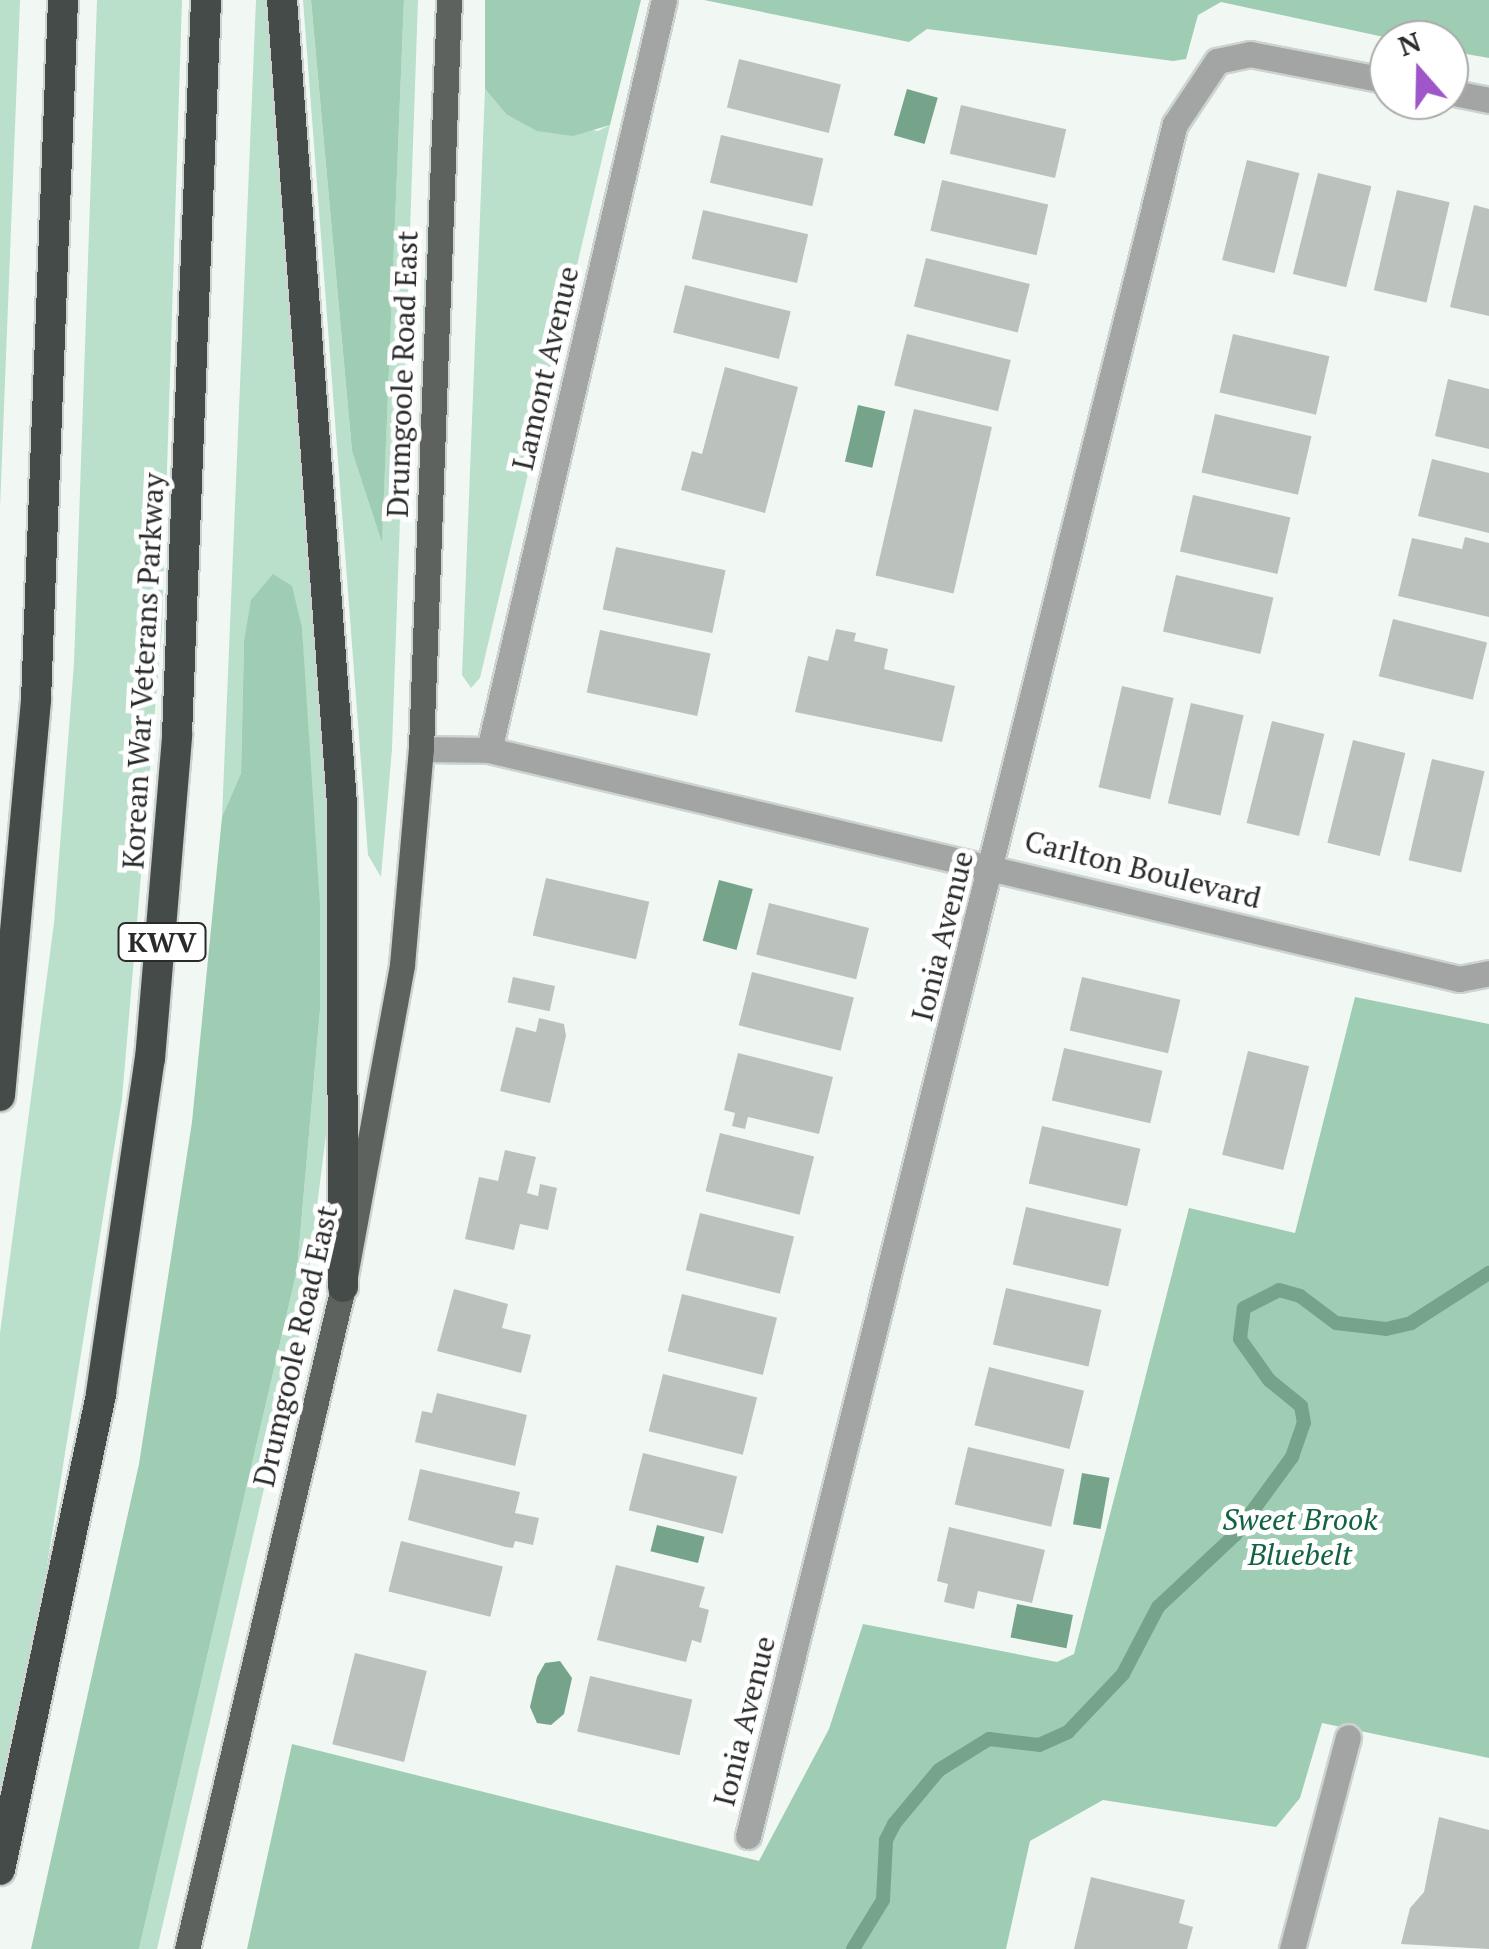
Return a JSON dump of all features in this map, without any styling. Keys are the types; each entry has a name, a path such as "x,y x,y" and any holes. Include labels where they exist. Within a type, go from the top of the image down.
{"highway":[{"path":"0,1096 36,700 63,0"},
{"name":"Korean War Veterans Parkway","path":"0,1870 101,1393 150,1058 178,735 206,0"},
{"path":"282,0 342,804 343,1286"}],"main road":[{"name":"Drumgoole Road East","path":"187,1949 343,1286 393,1032 420,750 448,0"}],"street":[{"name":"Lamont Avenue","path":"489,750 664,0"},
{"name":"Ionia Avenue","path":"748,1836 1175,124 1217,61 1250,54 1369,76"},
{"path":"420,750 489,750"},
{"name":"Carlton Boulevard","path":"489,750 1459,979 1489,973"},
{"path":"1292,1949 1348,1736"}],"shaded area":[{"path":"0,0 20,0 0,509"},
{"path":"97,0 182,0 162,627 122,1099 44,1584 0,1792 0,1333 54,923 74,663"},
{"path":"256,0 270,0 330,764 330,1103 302,1325 157,1949 139,1949 297,1270 320,1010 302,628 244,641 241,773 222,817"},
{"path":"303,0 311,0 352,451 382,538 404,0 418,0 392,749 381,877 368,855"},
{"path":"485,89 506,114 598,131 610,125 480,678 471,688 462,675"},
{"path":"907,89 938,98 925,144 894,135"},
{"path":"858,405 885,411 872,468 845,462"},
{"path":"719,880 753,889 737,950 703,941"},
{"path":"1082,1473 1110,1478 1101,1529 1073,1524"},
{"path":"657,1525 705,1537 698,1563 650,1551"},
{"path":"1017,1604 1073,1615 1066,1648 1011,1637"},
{"path":"560,1661 572,1678 564,1714 551,1725 537,1723 530,1707 537,1677 545,1663"}],"green space":[{"path":"311,0 404,0 382,542 352,451"},
{"path":"485,0 641,0 610,125 573,136 537,131 506,114 485,89"},
{"path":"704,0 1489,0 1489,58 1469,54 1469,20 1369,20 1369,34 1221,2 1198,15 1186,59 1173,61 927,29 909,42"},
{"path":"273,574 292,586 302,628 320,905 320,1010 297,1270 139,1949 31,1949 139,1464 192,1122 222,817 241,773 244,641 251,600"},
{"name":"Sweet Brook Bluebelt","path":"1355,997 1489,1024 1489,1758 1322,1723 1300,1798 1276,1827 1103,1800 1030,1841 1006,1949 247,1949 292,1744 759,1861 829,1729 863,1624 1057,1662 1074,1654 1189,1208 1295,1233"}],"building":[{"path":"739,59 841,84 829,133 727,108"},
{"path":"961,105 1066,129 1055,178 950,154"},
{"path":"721,135 823,159 812,206 710,183"},
{"path":"1247,160 1299,173 1274,273 1222,260"},
{"path":"1318,173 1371,186 1346,287 1293,274"},
{"path":"942,180 1048,205 1037,255 930,231"},
{"path":"1397,190 1450,202 1426,303 1374,290"},
{"path":"1474,205 1489,209 1489,316 1450,307"},
{"path":"703,210 808,234 797,283 692,259"},
{"path":"926,258 1030,284 1018,332 914,307"},
{"path":"685,285 791,311 779,359 673,333"},
{"path":"907,334 1011,360 998,411 894,385"},
{"path":"1233,334 1329,356 1316,415 1220,392"},
{"path":"725,367 798,387 765,513 681,490 692,451 702,454"},
{"path":"1448,379 1489,389 1489,449 1435,436"},
{"path":"914,409 992,427 953,594 876,576"},
{"path":"1215,414 1311,436 1298,495 1202,472"},
{"path":"1432,459 1489,473 1489,533 1418,516"},
{"path":"1193,495 1290,517 1277,574 1180,552"},
{"path":"1465,537 1489,543 1489,617 1398,596 1412,538 1462,549"},
{"path":"616,547 726,570 712,633 603,610"},
{"path":"1176,575 1273,597 1260,654 1163,632"},
{"path":"1393,619 1487,642 1473,700 1379,676"},
{"path":"836,629 856,633 854,641 888,649 884,669 955,686 942,742 795,712 808,656 828,661"},
{"path":"600,630 711,653 697,716 587,693"},
{"path":"1122,686 1174,698 1150,799 1099,787"},
{"path":"1191,703 1244,715 1220,816 1168,803"},
{"path":"1272,721 1324,734 1299,836 1247,823"},
{"path":"1353,740 1405,753 1380,856 1327,843"},
{"path":"1432,759 1485,771 1461,872 1409,860"},
{"path":"546,878 649,902 636,959 533,935"},
{"path":"769,903 869,928 856,979 756,954"},
{"path":"752,972 854,997 841,1051 739,1025"},
{"path":"513,977 555,986 550,1011 508,1002"},
{"path":"1082,977 1180,1000 1168,1053 1070,1031"},
{"path":"539,1018 564,1024 566,1036 550,1103 500,1091 516,1027 536,1032"},
{"path":"1064,1048 1162,1071 1150,1123 1052,1101"},
{"path":"1248,1051 1309,1066 1283,1170 1222,1155"},
{"path":"738,1053 833,1077 819,1134 748,1117 745,1129 732,1126 735,1113 724,1110"},
{"path":"1042,1126 1140,1149 1127,1206 1029,1183"},
{"path":"720,1133 814,1156 800,1215 705,1191"},
{"path":"505,1150 536,1157 527,1193 538,1196 540,1184 557,1188 548,1230 520,1224 514,1250 465,1239 479,1177 498,1181"},
{"path":"1026,1207 1121,1229 1108,1287 1013,1264"},
{"path":"700,1213 794,1236 780,1294 686,1270"},
{"path":"1006,1288 1101,1310 1088,1367 993,1345"},
{"path":"454,1289 508,1304 502,1328 531,1335 521,1373 437,1351"},
{"path":"682,1294 777,1318 763,1375 668,1351"},
{"path":"989,1367 1084,1391 1070,1449 974,1425"},
{"path":"663,1374 757,1397 743,1455 649,1431"},
{"path":"437,1393 527,1415 515,1466 415,1442 422,1411 432,1413"},
{"path":"968,1447 1064,1469 1051,1527 955,1504"},
{"path":"643,1453 737,1476 723,1534 629,1510"},
{"path":"420,1469 520,1492 515,1513 539,1518 533,1545 515,1541 513,1548 506,1547 408,1520"},
{"path":"949,1527 1045,1550 1032,1603 978,1591 974,1609 944,1602 948,1584 937,1581"},
{"path":"401,1541 503,1566 490,1617 388,1591"},
{"path":"616,1565 705,1587 699,1607 709,1610 701,1643 692,1640 686,1662 597,1640"},
{"path":"355,1653 427,1671 404,1762 332,1744"},
{"path":"590,1676 692,1700 679,1755 577,1732"},
{"path":"1439,1817 1489,1830 1489,1949 1401,1944 1410,1908 1424,1892"},
{"path":"1091,1877 1185,1900 1179,1923 1193,1927 1187,1949 1074,1949"}],"waterway":[{"path":"853,1949 883,1900 886,1840 894,1824 939,1770 989,1739 1039,1745 1068,1732 1123,1674 1158,1607 1235,1535 1292,1457 1304,1423 1301,1406 1269,1380 1240,1339 1244,1308 1279,1290 1300,1296 1336,1323 1386,1329 1411,1323 1489,1273"}]}
